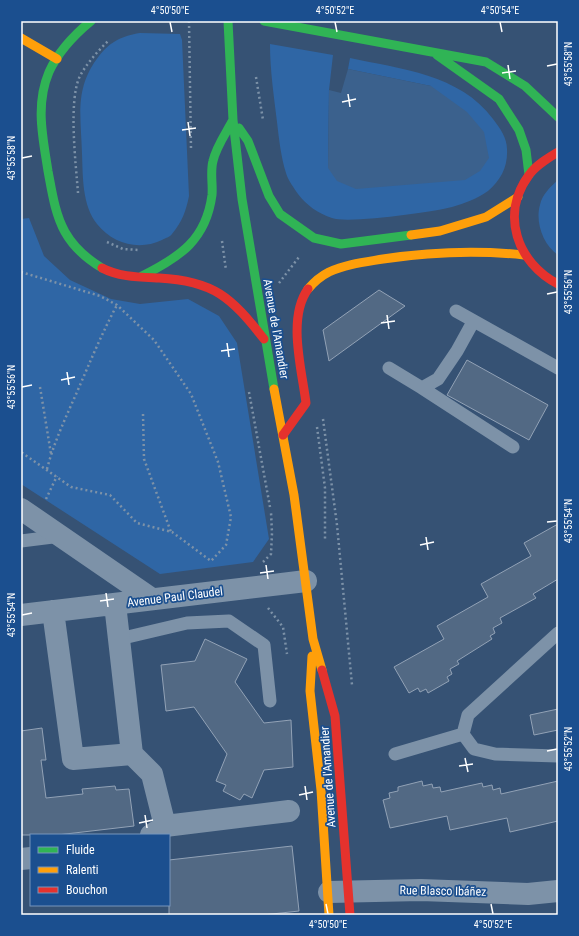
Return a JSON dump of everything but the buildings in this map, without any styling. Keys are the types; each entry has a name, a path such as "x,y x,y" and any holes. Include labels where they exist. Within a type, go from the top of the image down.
{"main road":[{"path":"91,21 67,44 57,59 46,79 42,101 41,125 52,192 61,224 74,244 91,262 107,270 141,276 187,280 209,287 222,294 239,309 265,339"},
{"name":"Avenue de l'Amandier","path":"228,21 233,120 242,199 265,339 294,495 313,639 335,716 338,892 329,915"},
{"path":"264,21 486,62 505,71 530,89 558,118"},
{"path":"21,38 57,59"},
{"path":"431,51 499,99 519,130 526,150 529,175"},
{"path":"141,276 170,263 195,242 206,219 212,194 212,163 233,120 248,141 269,196 280,214 314,238 341,244 367,242 440,231 486,216 518,197"},
{"path":"558,152 543,162 529,175 518,197 515,217 517,236 524,254 532,265 544,276 558,284"},
{"path":"283,435 306,403 298,334 298,316 303,297 315,282 330,271 371,261 424,253 489,250 524,254"},
{"name":"Avenue de l'Amandier","path":"313,639 310,691 321,790 338,892 350,915"}],"street":[{"path":"21,509 152,599"},
{"name":"Avenue Paul Claudel","path":"21,615 306,581"},
{"path":"115,604 132,754 152,774 158,830 288,811"},
{"path":"53,611 73,759 132,754"},
{"name":"Rue Blasco Ibáñez","path":"338,892 421,890 528,894 558,891"}],"lane":[{"path":"456,311 473,322 558,368"},
{"path":"422,388 438,379 457,351 473,322"},
{"path":"389,368 514,447"},
{"path":"21,541 61,536"},
{"path":"119,639 187,623 229,621 264,645 270,701"},
{"path":"463,734 468,715 558,633"},
{"path":"395,754 463,734"},
{"path":"463,734 474,749 495,754 558,756"}],"path":[{"path":"189,21 191,154"},
{"path":"78,194 73,108 79,78 95,54 109,40"},
{"path":"221,234 227,278"},
{"path":"260,307 314,238"},
{"path":"103,240 123,249 145,251"},
{"path":"21,272 100,296 117,304 154,340 190,394 220,468 231,517 226,545 211,561 172,532 137,523 110,495 71,487 21,452"},
{"path":"47,469 51,454 106,325 117,304"},
{"path":"248,385 270,509 272,533 270,554 262,562 268,609 283,627 288,658"},
{"path":"40,387 51,454"},
{"path":"143,414 144,459 172,532"},
{"path":"322,417 337,525 352,690"},
{"path":"317,426 326,488 326,540"}],"shaded area":[{"path":"140,33 180,34 182,40 189,196 183,216 169,237 153,243 136,245 119,241 103,231 97,224 88,208 83,181 80,115 82,91 91,68 99,56 108,46 117,40"},
{"path":"270,44 333,55 329,90 328,168 431,86 348,69 350,58 409,70 446,83 464,92 479,104 493,119 503,133 506,141 507,155 503,172 497,182 488,191 462,204 452,207 391,217 355,220 332,218 318,212 305,202 298,194 291,184 284,167 273,93"},
{"path":"348,69 431,86 467,112 484,132 489,158 480,171 465,180 356,189 337,181 328,168 329,90 341,93"},
{"path":"558,180 558,255 544,239 540,226 539,212 544,195"},
{"path":"29,218 44,256 70,280 111,299 140,304 188,299 219,316 237,343 269,539 253,562 160,574 21,484 21,219"}],"traffic: fast":[{"path":"91,21 67,44 49,72 42,97 41,122 51,187 56,210 62,225 65,232 77,248 86,257 102,268"},
{"path":"228,21 233,120 242,199 274,389"},
{"path":"264,21 486,62 525,86 558,117"},
{"path":"437,55 499,99 519,130 526,150 529,175"},
{"path":"142,276 168,262 179,254 189,245 204,224 209,211 212,195 212,165 214,156 233,120"},
{"path":"239,128 248,141 269,196 280,214 314,238 341,244 411,235"}],"traffic: slow":[{"path":"21,38 57,59"},
{"path":"411,235 440,231 486,217 518,197"},
{"path":"308,289 320,277 335,269 383,259 453,252 506,253 524,255"},
{"path":"274,389 294,495 313,639 322,670"},
{"path":"312,656 310,691 321,790 329,915"}],"traffic: jam":[{"path":"558,152 546,159 529,175 520,190 516,206 515,221 517,236 523,251 532,264 544,275 558,284"},
{"path":"102,268 122,275 178,280 194,283 208,288 231,302 264,339"},
{"path":"283,435 306,403 299,360 297,329 298,314 308,289"},
{"path":"322,670 335,716 350,915"}]}
